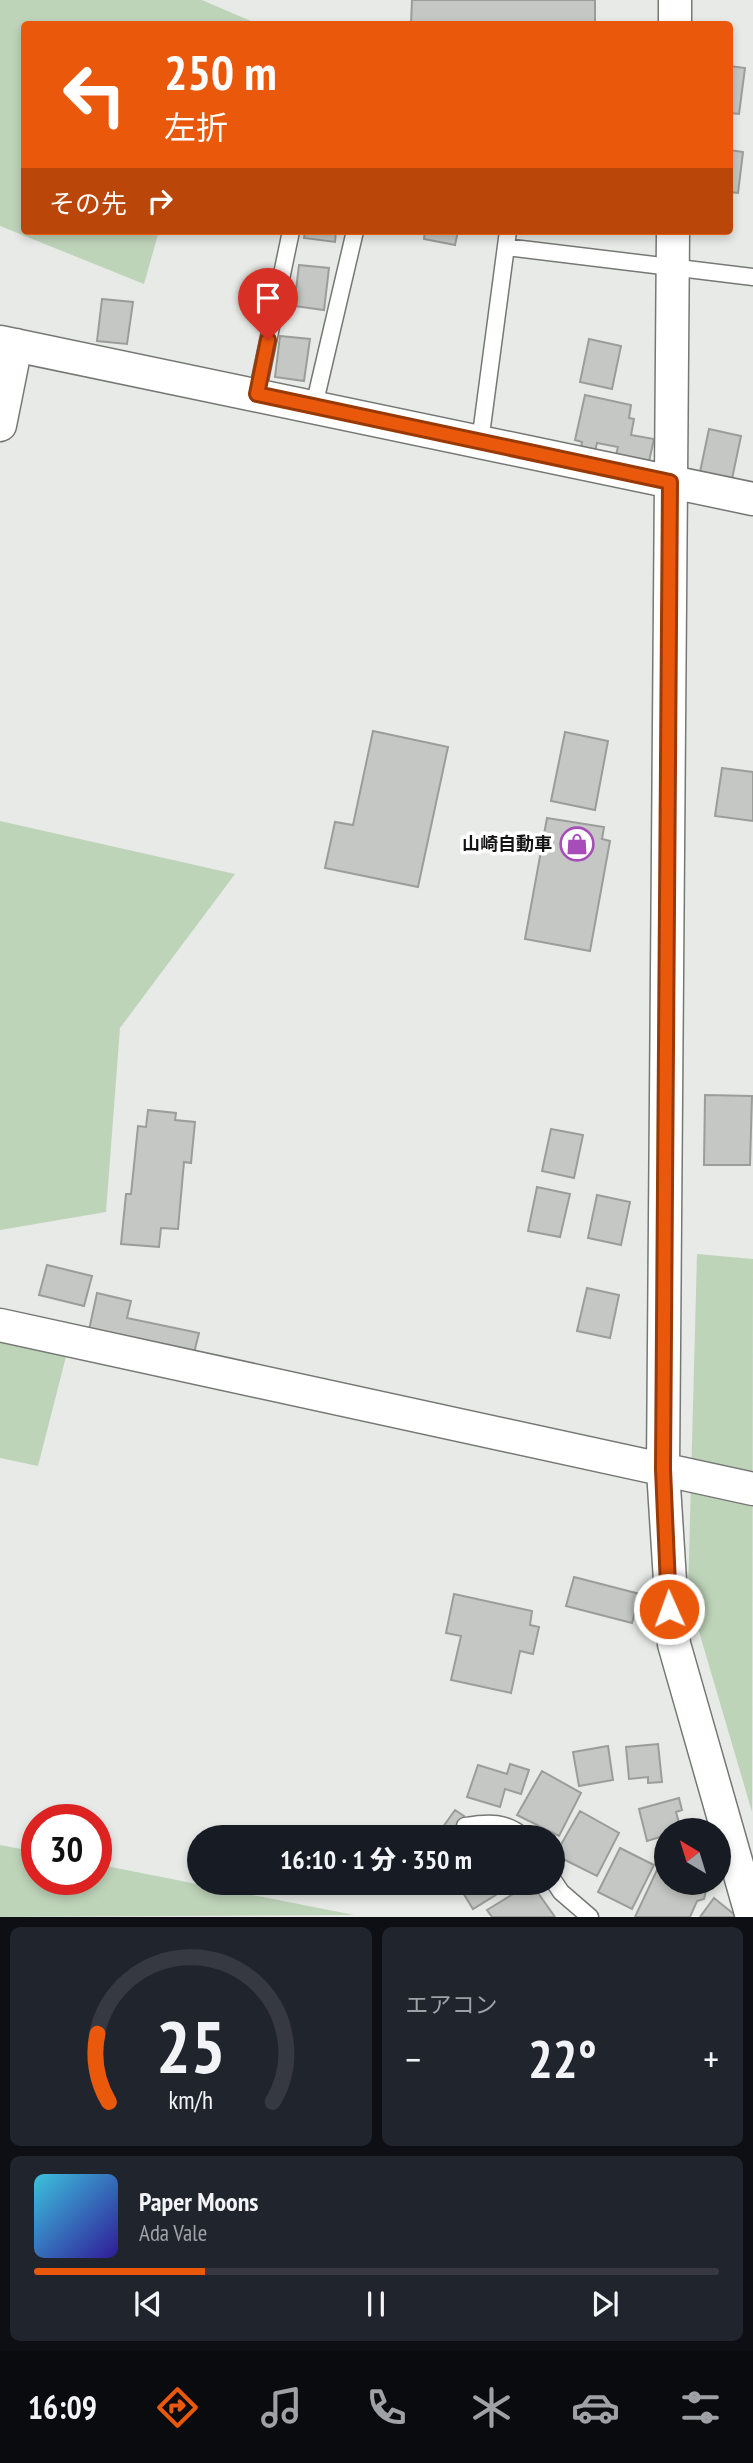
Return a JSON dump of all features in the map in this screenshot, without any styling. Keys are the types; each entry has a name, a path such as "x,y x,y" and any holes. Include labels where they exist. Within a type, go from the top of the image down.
{"street":[{"path":"675,21 676,0"},
{"path":"673,235 663,1469 674,1644 752,1917"},
{"path":"0,425 8,344 753,499"},
{"path":"0,1325 753,1489"}],"lane":[{"path":"257,394 290,235"},
{"path":"314,406 354,235"},
{"path":"480,442 507,239 673,269 753,277"},
{"path":"472,1825 488,1822 506,1825"},
{"path":"565,1895 591,1916"}],"green space":[{"path":"0,0 202,0 251,21 21,21 21,234 0,226"},
{"path":"22,235 158,235 144,284"},
{"path":"0,821 235,874 120,1028 106,1212 0,1230"},
{"path":"697,1254 753,1259 752,1812 688,1594"},
{"path":"0,1322 71,1337 38,1466 0,1458"},
{"path":"0,1845 21,1849 21,1895 112,1895 112,1867 187,1882 187,1895 253,1895 354,1915 0,1917"}],"building":[{"path":"412,0 595,0 595,21 411,21"},
{"path":"733,66 745,68 739,114 733,113"},
{"path":"733,150 743,152 738,193 733,192"},
{"path":"304,235 336,235 335,242 304,238"},
{"path":"424,235 457,235 455,245 424,239"},
{"path":"299,265 329,268 324,310 294,306"},
{"path":"102,299 133,302 127,344 97,341"},
{"path":"280,336 310,339 304,381 275,377"},
{"path":"589,339 621,346 612,389 580,382"},
{"path":"585,395 631,405 629,418 634,419 631,435 654,439 648,466 615,459 618,447 597,443 595,451 581,448 582,442 575,440"},
{"path":"709,429 741,436 732,479 700,472"},
{"path":"373,731 448,747 418,887 325,868 335,822 353,825"},
{"path":"565,732 608,741 595,810 551,801"},
{"path":"722,768 753,772 753,821 715,816"},
{"path":"547,818 604,827 602,839 610,841 590,951 525,939"},
{"path":"705,1095 752,1096 750,1165 704,1165"},
{"path":"148,1110 176,1113 175,1120 195,1122 191,1163 184,1162 178,1229 161,1228 159,1247 121,1244 126,1194 131,1194 138,1126 146,1127"},
{"path":"551,1129 583,1135 574,1178 542,1171"},
{"path":"537,1187 570,1194 560,1237 528,1231"},
{"path":"597,1195 630,1202 621,1245 588,1238"},
{"path":"47,1265 92,1276 84,1306 39,1295"},
{"path":"587,1288 619,1295 610,1338 577,1331"},
{"path":"97,1293 131,1301 127,1318 199,1333 194,1353 89,1330"},
{"path":"574,1577 640,1594 632,1623 566,1606"},
{"path":"454,1594 532,1611 530,1625 539,1627 533,1654 520,1651 511,1693 451,1680 461,1636 446,1633"},
{"path":"658,1744 662,1782 648,1783 648,1777 629,1779 626,1747"},
{"path":"608,1746 613,1780 579,1786 573,1752"},
{"path":"510,1764 529,1770 521,1794 505,1789 500,1807 467,1797 478,1765 507,1774"},
{"path":"542,1771 581,1793 565,1825 537,1825 517,1815"},
{"path":"679,1798 682,1810 676,1812 678,1818 654,1818 654,1839 647,1841 639,1809"},
{"path":"455,1810 464,1816 458,1825 444,1825"},
{"path":"580,1811 619,1833 597,1876 565,1860 565,1837"},
{"path":"620,1848 654,1865 632,1909 598,1892"},
{"path":"654,1876 654,1895 705,1895 704,1899 697,1901 690,1917 635,1917"},
{"path":"464,1895 496,1895 473,1909"},
{"path":"511,1895 539,1895 555,1917 492,1917 487,1910"},
{"path":"714,1898 735,1915 700,1917"}],"place":[{"name":"山崎自動車","path":"577,844"}],"route":[{"path":"268,340 257,394 670,482 663,1469 669,1609"}]}
